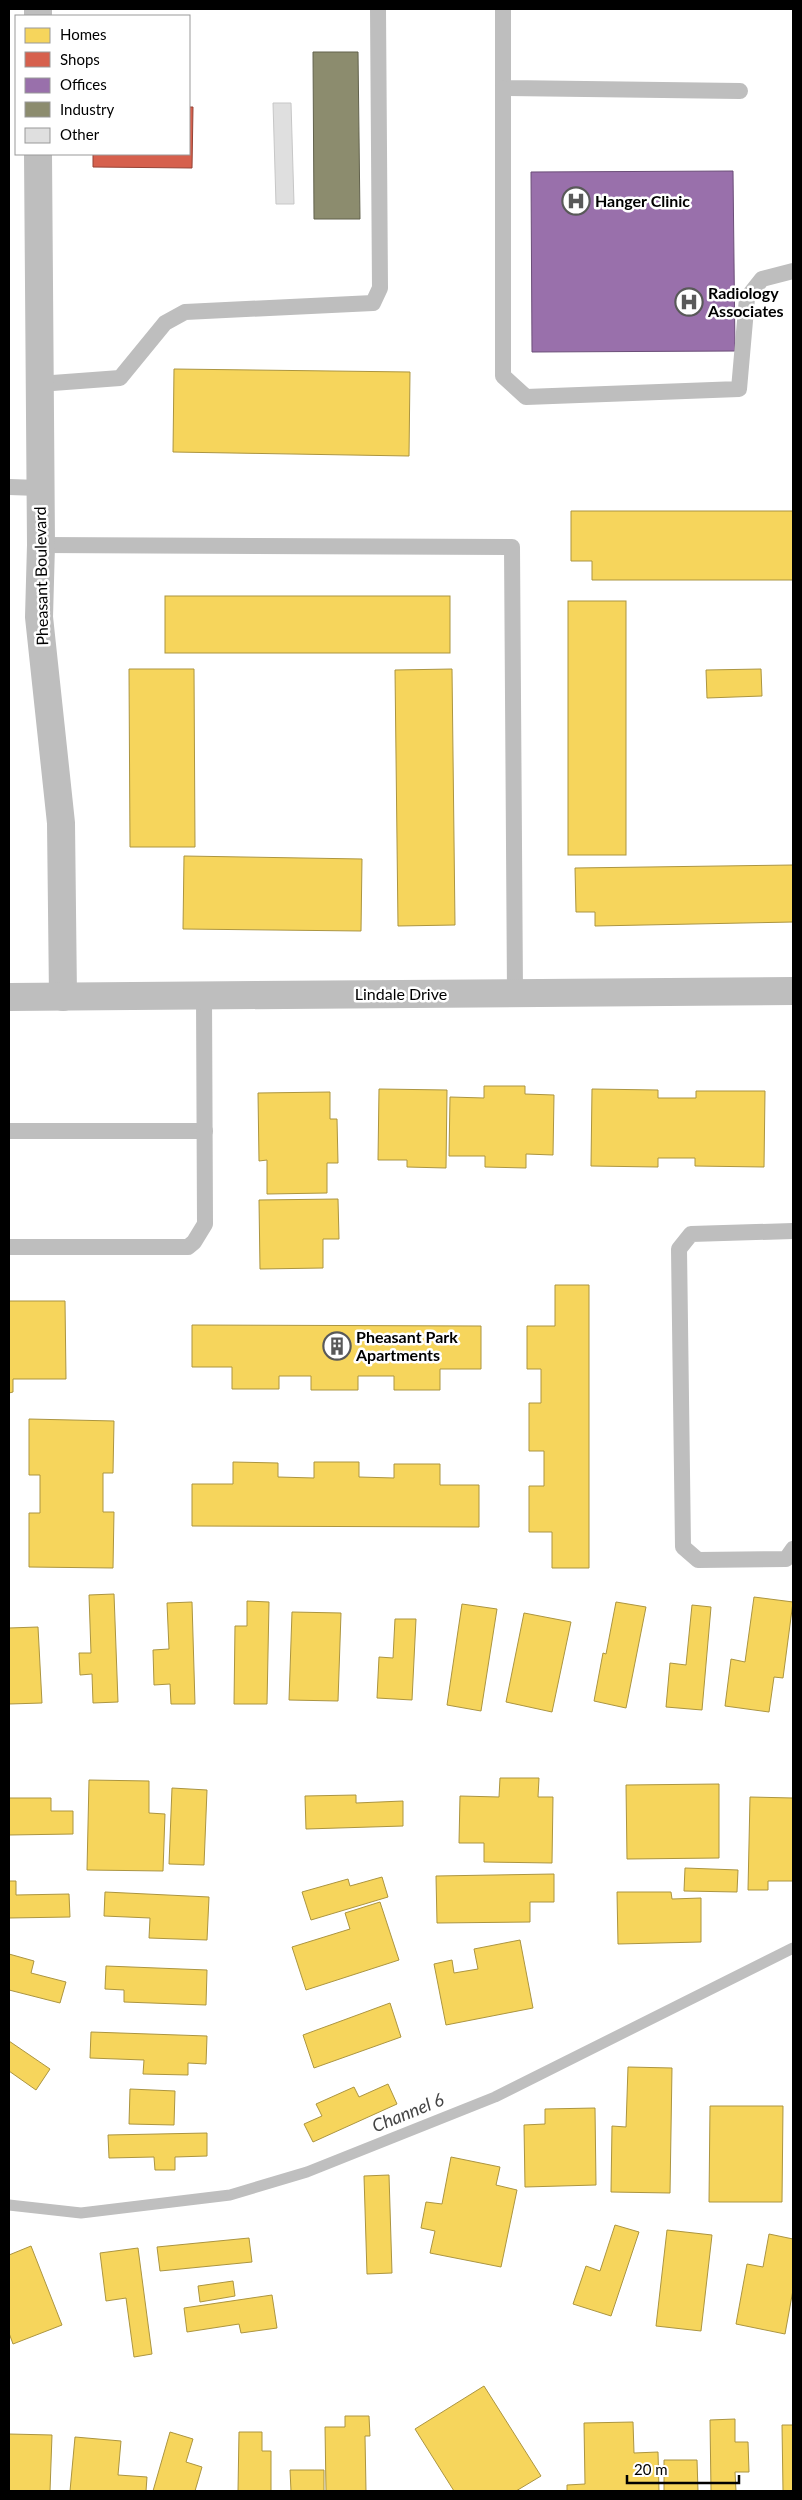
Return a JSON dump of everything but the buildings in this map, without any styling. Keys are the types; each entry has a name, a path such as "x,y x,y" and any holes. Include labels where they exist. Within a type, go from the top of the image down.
{"street":[{"name":"Pheasant Boulevard","path":"38,155 39,488 41,545 39,617 61,823 63,997"},
{"name":"Lindale Drive","path":"9,997 793,991"}],"lane":[{"path":"39,384 120,378 165,323 184,312 373,303 380,288 378,9"},
{"path":"503,9 503,376 526,397 739,389 747,298 762,279 793,271"},
{"path":"503,88 740,92"},
{"path":"9,487 39,488"},
{"path":"41,545 512,547 515,993"},
{"path":"9,1247 188,1247 198,1237 205,1224 204,995"},
{"path":"9,1131 205,1131"},
{"path":"793,1231 691,1234 678,1249 684,1547 698,1560 786,1559 793,1550"}],"waterway":[{"name":"Channel 6","path":"9,2205 81,2213 230,2195 307,2172 495,2097 793,1948"}],"place":[{"name":"Hanger Clinic","path":"576,201"},
{"name":"Radiology Associates","path":"689,302"},
{"name":"Pheasant Park Apartments","path":"337,1346"}]}
